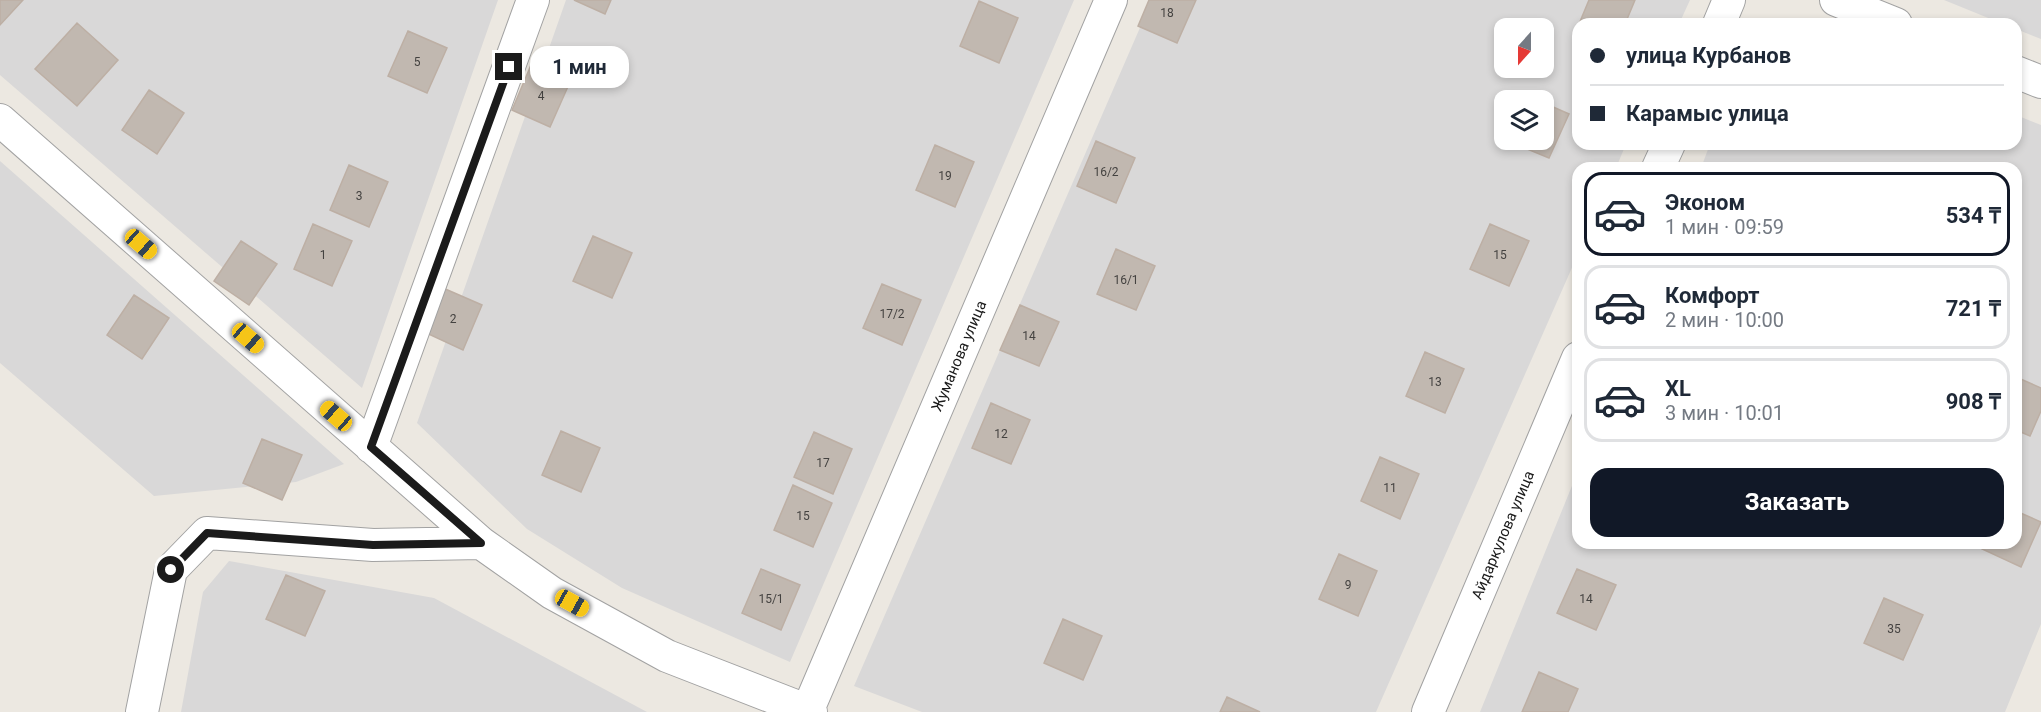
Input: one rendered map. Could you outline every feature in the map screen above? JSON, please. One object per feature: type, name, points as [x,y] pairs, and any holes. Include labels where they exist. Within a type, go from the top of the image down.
[{"type":"street","points":[[371,447],[533,0]]},
{"type":"street","name":"Жуманова улица","points":[[808,712],[1111,0]]},
{"type":"street","points":[[1722,18],[1729,0]]},
{"type":"street","points":[[1836,0],[1881,18]]},
{"type":"street","points":[[2022,74],[2041,82]]},
{"type":"street","points":[[0,120],[481,543],[552,593],[667,656],[808,712]]},
{"type":"street","name":"Айдаркулова улица","points":[[1428,712],[1572,372]]},
{"type":"street","points":[[142,712],[171,570],[207,533],[373,545],[481,543]]},
{"type":"shaded area","points":[[0,0],[498,0],[362,388],[0,75]]},
{"type":"shaded area","points":[[566,0],[1074,0],[790,662],[622,588],[527,529],[417,423]]},
{"type":"shaded area","points":[[1152,0],[1690,0],[1682,18],[1572,18],[1572,150],[1624,150],[1618,162],[1572,162],[1572,268],[1376,712],[922,712],[854,686]]},
{"type":"shaded area","points":[[1944,0],[2041,0],[2041,39],[2022,31],[2022,18],[1988,18]]},
{"type":"shaded area","points":[[2022,117],[2041,125],[2041,624],[2005,712],[1480,712],[1572,486],[1572,549],[2022,549],[2022,162],[1703,162],[1708,150],[2022,150]]},
{"type":"shaded area","points":[[0,161],[344,464],[296,482],[154,496],[0,363]]},
{"type":"shaded area","points":[[229,561],[434,598],[647,712],[181,712],[203,592]]},
{"type":"building","points":[[0,0],[23,0],[0,25]]},
{"type":"building","points":[[574,0],[611,0],[605,14]]},
{"type":"building","points":[[1149,0],[1196,0],[1177,43],[1138,26]]},
{"type":"building","points":[[1589,0],[1635,0],[1628,18],[1582,18]]},
{"type":"building","points":[[979,1],[1018,18],[999,63],[960,46]]},
{"type":"building","points":[[77,23],[118,60],[77,106],[35,69]]},
{"type":"building","points":[[408,31],[447,48],[427,93],[388,76]]},
{"type":"building","points":[[531,65],[570,82],[550,127],[512,110]]},
{"type":"building","points":[[149,90],[184,113],[157,154],[122,130]]},
{"type":"building","points":[[1554,107],[1569,114],[1554,147]]},
{"type":"building","points":[[1096,141],[1135,158],[1116,203],[1077,186]]},
{"type":"building","points":[[935,145],[974,162],[955,207],[916,190]]},
{"type":"building","points":[[1530,150],[1553,150],[1549,158]]},
{"type":"building","points":[[349,165],[388,182],[369,227],[330,210]]},
{"type":"building","points":[[313,224],[352,241],[332,286],[294,269]]},
{"type":"building","points":[[1490,224],[1529,241],[1509,286],[1470,269]]},
{"type":"building","points":[[593,236],[632,253],[612,298],[573,281]]},
{"type":"building","points":[[241,241],[277,264],[249,305],[214,281]]},
{"type":"building","points":[[1116,249],[1155,266],[1136,310],[1097,294]]},
{"type":"building","points":[[882,284],[921,300],[902,345],[863,328]]},
{"type":"building","points":[[443,288],[482,305],[463,350],[424,332]]},
{"type":"building","points":[[134,295],[169,318],[142,359],[107,335]]},
{"type":"building","points":[[1020,305],[1059,322],[1039,366],[1000,350]]},
{"type":"building","points":[[1425,352],[1464,369],[1445,413],[1406,396]]},
{"type":"building","points":[[2022,380],[2041,388],[2041,411],[2030,436],[2022,433]]},
{"type":"building","points":[[991,403],[1030,420],[1011,464],[972,448]]},
{"type":"building","points":[[561,431],[600,448],[581,492],[542,475]]},
{"type":"building","points":[[814,432],[852,449],[833,494],[794,477]]},
{"type":"building","points":[[262,439],[302,455],[282,500],[243,483]]},
{"type":"building","points":[[1380,457],[1419,474],[1400,519],[1361,501]]},
{"type":"building","points":[[793,485],[832,503],[813,547],[774,530]]},
{"type":"building","points":[[2022,514],[2041,522],[2021,567],[1982,549],[2022,549]]},
{"type":"building","points":[[1339,554],[1377,571],[1358,616],[1319,599]]},
{"type":"building","points":[[761,569],[800,585],[781,630],[742,613]]},
{"type":"building","points":[[1577,569],[1616,585],[1596,630],[1557,613]]},
{"type":"building","points":[[286,575],[325,591],[305,636],[266,619]]},
{"type":"building","points":[[1884,598],[1923,615],[1903,660],[1864,643]]},
{"type":"building","points":[[1063,619],[1102,636],[1083,680],[1044,663]]},
{"type":"building","points":[[1539,672],[1578,689],[1568,712],[1522,712]]},
{"type":"building","points":[[1227,697],[1260,712],[1220,712]]},
{"type":"route","points":[[171,570],[207,533],[373,545],[481,543],[371,447],[509,67]]}]
